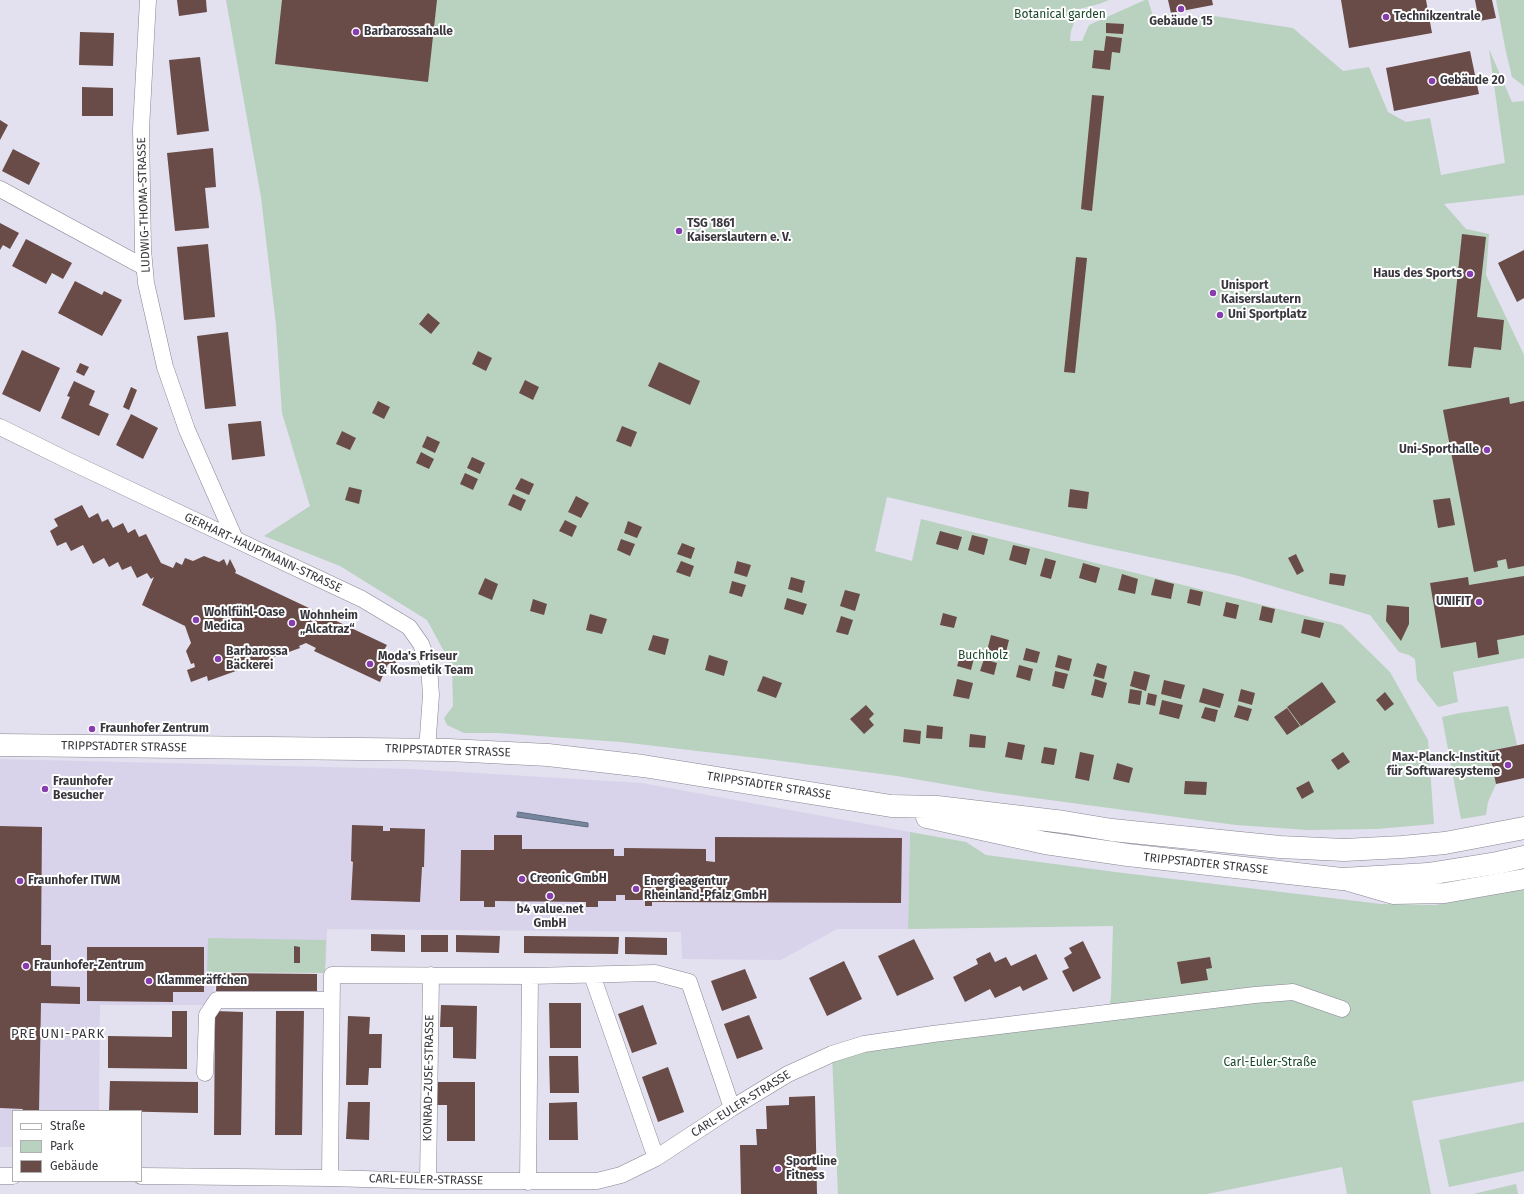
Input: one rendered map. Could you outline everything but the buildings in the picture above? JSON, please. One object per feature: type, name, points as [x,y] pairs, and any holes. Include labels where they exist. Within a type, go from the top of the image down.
[{"type":"main road","name":"TRIPPSTADTER STRASSE","points":[[0,745],[427,750],[548,755],[643,766],[891,806],[937,807],[1064,822],[1112,830],[1280,847],[1344,850],[1402,847],[1445,843],[1524,828]]},
{"type":"main road","name":"TRIPPSTADTER STRASSE","points":[[891,806],[936,820],[1045,843],[1128,855],[1342,879],[1428,874],[1498,863],[1524,857]]},
{"type":"street","name":"LUDWIG-THOMA-STRASSE","points":[[148,0],[141,130],[144,267],[146,283],[165,367],[187,430],[236,539]]},
{"type":"street","points":[[0,189],[144,267]]},
{"type":"street","name":"GERHART-HAUPTMANN-STRASSE","points":[[0,427],[69,462],[362,598],[409,627],[421,644],[429,666],[431,695],[427,750]]},
{"type":"street","points":[[1342,879],[1394,894],[1445,893],[1524,879]]},
{"type":"street","points":[[330,1178],[332,975],[530,976],[656,973],[689,982],[732,1108]]},
{"type":"street","name":"KONRAD-ZUSE-STRASSE","points":[[428,1181],[431,975]]},
{"type":"street","points":[[592,975],[656,1158]]},
{"type":"street","points":[[528,1182],[530,976]]},
{"type":"street","name":"CARL-EULER-STRASSE","points":[[142,1176],[330,1178],[428,1181],[597,1181],[621,1175],[656,1158],[732,1108],[788,1074],[832,1054],[864,1044],[933,1034],[1255,995],[1293,992],[1342,1009]]},
{"type":"street","points":[[205,1073],[207,1015],[217,1000],[332,1000]]},
{"type":"street","points":[[0,1176],[12,1176]]},
{"type":"shaded area","points":[[0,759],[410,769],[642,783],[910,832],[908,929],[837,929],[781,960],[682,959],[681,932],[327,929],[326,965],[215,964],[213,998],[205,1005],[100,1005],[99,1110],[12,1110],[12,1147],[0,1147]]},
{"type":"green space","points":[[226,0],[1109,0],[1079,9],[1071,31],[1070,41],[1082,41],[1089,25],[1148,0],[1154,19],[1214,16],[1293,28],[1343,71],[1369,67],[1388,112],[1406,122],[1430,118],[1441,175],[1505,163],[1489,49],[1512,102],[1524,101],[1524,195],[1444,204],[1466,229],[1489,234],[1486,275],[1524,355],[1524,658],[1453,672],[1458,702],[1438,707],[1417,680],[1415,659],[1409,655],[1399,652],[1370,615],[1235,575],[1093,545],[887,497],[875,551],[912,561],[921,519],[1342,625],[1390,672],[1428,740],[1434,824],[1377,829],[1308,830],[1236,825],[990,792],[897,776],[766,759],[621,742],[498,733],[464,733],[447,725],[444,718],[453,706],[452,666],[427,620],[340,566],[264,536],[310,506],[282,413],[276,325],[261,197]]},
{"type":"green space","points":[[1496,0],[1524,0],[1524,86],[1512,77]]},
{"type":"green space","points":[[1508,706],[1517,745],[1489,751],[1496,784],[1488,802],[1486,815],[1461,819],[1442,717]]},
{"type":"green space","name":"Carl-Euler-Straße","points":[[910,832],[966,842],[986,855],[1381,904],[1435,905],[1524,888],[1524,1081],[1412,1101],[1431,1194],[1347,1194],[1342,1167],[1207,1194],[838,1194],[832,1054],[1108,1012],[1111,997],[1113,926],[908,929]]},
{"type":"green space","points":[[208,938],[326,940],[325,973],[207,972]]},
{"type":"green space","points":[[1524,1122],[1524,1171],[1449,1187],[1439,1140]]},
{"type":"green space","points":[[1516,1184],[1518,1194],[1473,1194]]},
{"type":"water","points":[[518,812],[588,823],[588,827],[517,817]]},
{"type":"place","name":"Gebäude 15","points":[[1181,9]]},
{"type":"place","name":"Technikzentrale","points":[[1386,17]]},
{"type":"place","name":"Barbarossahalle","points":[[356,32]]},
{"type":"place","name":"Gebäude 20","points":[[1432,81]]},
{"type":"place","name":"TSG 1861 Kaiserslautern e. V.","points":[[679,231]]},
{"type":"place","name":"Haus des Sports","points":[[1470,274]]},
{"type":"place","name":"Unisport Kaiserslautern","points":[[1213,293]]},
{"type":"place","name":"Uni Sportplatz","points":[[1220,315]]},
{"type":"place","name":"Uni-Sporthalle","points":[[1487,450]]},
{"type":"place","name":"UNIFIT","points":[[1479,602]]},
{"type":"place","name":"Wohlfühl-Oase Medica","points":[[196,620]]},
{"type":"place","name":"Wohnheim „Alcatraz“","points":[[292,623]]},
{"type":"place","name":"Barbarossa Bäckerei","points":[[218,659]]},
{"type":"place","name":"Moda's Friseur & Kosmetik Team","points":[[370,664]]},
{"type":"place","name":"Fraunhofer Zentrum","points":[[92,729]]},
{"type":"place","name":"Max-Planck-Institut für Softwaresysteme","points":[[1508,765]]},
{"type":"place","name":"Fraunhofer Besucher","points":[[45,789]]},
{"type":"place","name":"Creonic GmbH","points":[[522,879]]},
{"type":"place","name":"Fraunhofer ITWM","points":[[20,881]]},
{"type":"place","name":"Energieagentur Rheinland-Pfalz GmbH","points":[[636,889]]},
{"type":"place","name":"b4 value.net GmbH","points":[[550,896]]},
{"type":"place","name":"Fraunhofer-Zentrum","points":[[26,966]]},
{"type":"place","name":"Klammeräffchen","points":[[149,981]]},
{"type":"place","name":"Sportline Fitness","points":[[778,1169]]},
{"type":"district","name":"PRE UNI-PARK","points":[[58,1034]]},
{"type":"park label","name":"Botanical garden","points":[[1060,15]]},
{"type":"park label","name":"Buchholz","points":[[983,656]]}]
